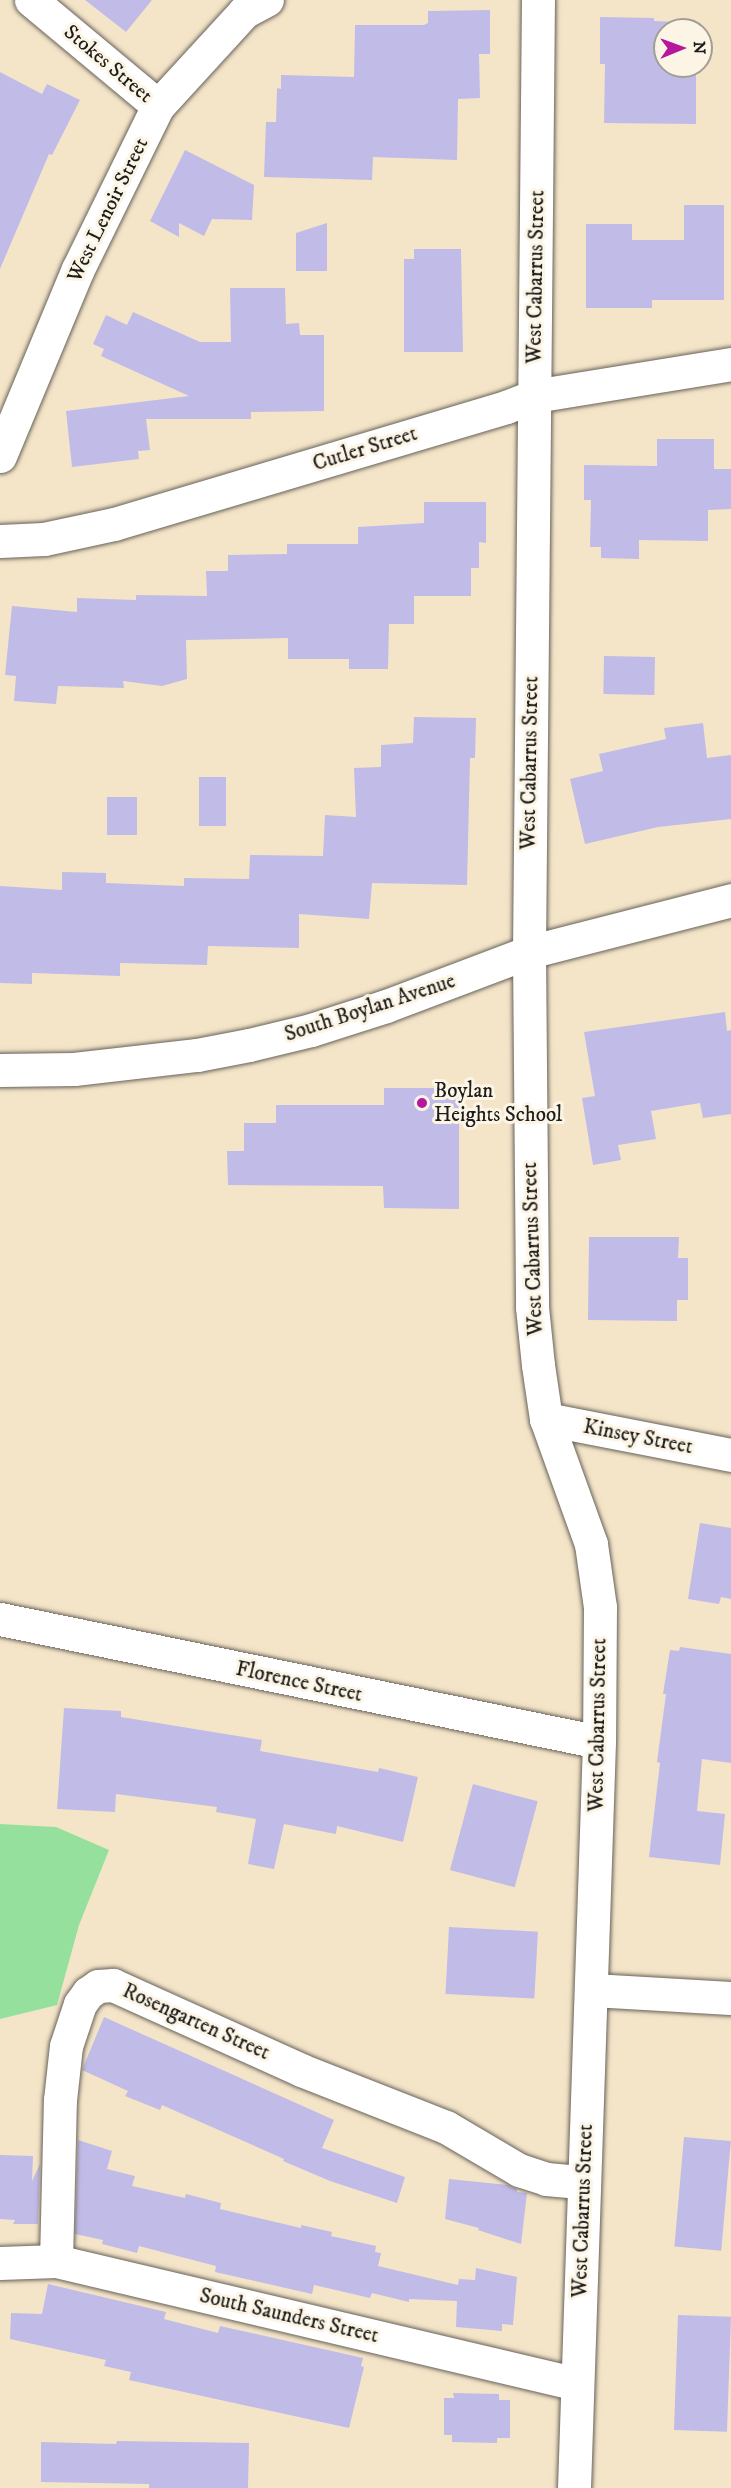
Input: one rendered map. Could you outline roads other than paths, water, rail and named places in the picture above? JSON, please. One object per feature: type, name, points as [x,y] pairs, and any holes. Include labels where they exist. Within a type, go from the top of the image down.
[{"type":"street","name":"Stokes Street","points":[[31,0],[158,106]]},
{"type":"street","name":"West Lenoir Street","points":[[0,456],[78,269],[158,106],[244,12],[267,0]]},
{"type":"street","name":"West Cabarrus Street","points":[[538,0],[529,952],[532,1307],[546,1419],[591,1544],[600,1607],[599,1742],[592,1990],[583,2182],[574,2488]]},
{"type":"street","name":"Cutler Street","points":[[0,541],[44,539],[114,524],[506,407],[534,396],[731,364]]},
{"type":"street","name":"South Boylan Avenue","points":[[0,1070],[74,1069],[197,1055],[249,1046],[311,1030],[386,1006],[529,952],[731,900]]},
{"type":"street","name":"Kinsey Street","points":[[546,1419],[731,1455]]},
{"type":"street","name":"Florence Street","points":[[0,1619],[599,1742]]},
{"type":"street","name":"Rosengarten Street","points":[[56,2261],[60,2100],[66,2046],[80,2004],[88,1993],[98,1986],[113,1985],[301,2070],[446,2127],[519,2170],[546,2178],[583,2182]]},
{"type":"street","points":[[592,1990],[731,1998]]},
{"type":"street","name":"South Saunders Street","points":[[0,2263],[56,2261],[577,2384]]},
{"type":"place","name":"Boylan Heights School","points":[[422,1103]]}]
